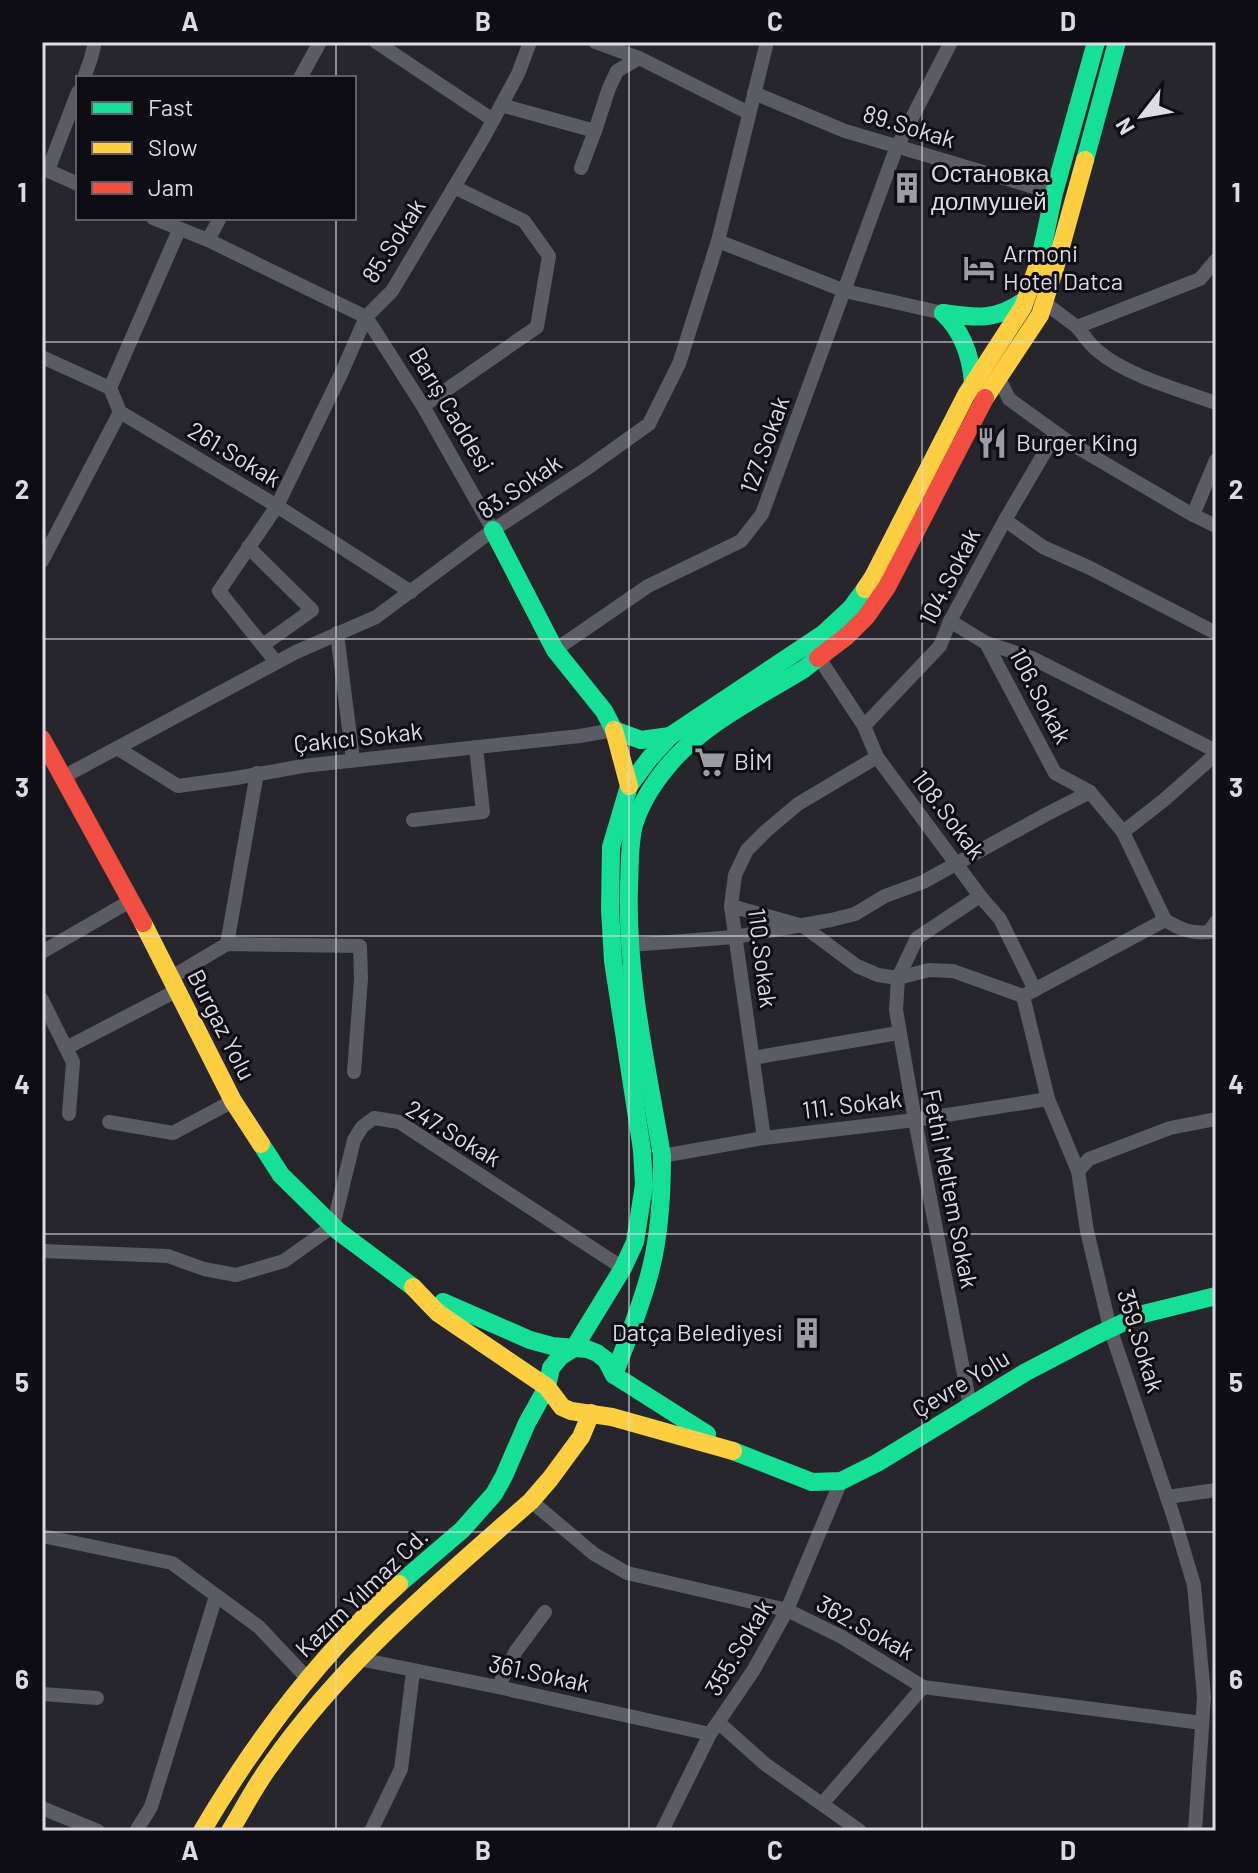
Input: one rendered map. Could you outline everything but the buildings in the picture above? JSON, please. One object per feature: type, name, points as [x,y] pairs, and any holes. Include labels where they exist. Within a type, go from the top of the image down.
[{"type":"main road","points":[[591,1413],[611,1388],[651,1268],[662,1178],[662,1156],[632,977],[628,922],[634,825],[649,792],[667,767],[707,729],[819,658],[847,636],[878,601],[981,405],[1040,315],[1036,300],[1040,258],[1054,193],[1096,42]]},
{"type":"main road","points":[[547,1387],[551,1368],[557,1359],[574,1348],[623,1268],[635,1242],[644,1185],[642,1150],[613,961],[610,909],[611,847],[629,786],[670,736],[823,634],[851,608],[873,577],[973,383],[1023,307],[1036,300],[1117,42]]},
{"type":"main road","points":[[943,313],[994,317],[1036,300]]},
{"type":"main road","points":[[943,313],[950,318],[961,338],[972,364],[973,383]]},
{"type":"main road","name":"Barış Caddesi","points":[[493,530],[555,650],[604,711],[614,730],[629,786]]},
{"type":"main road","points":[[614,730],[630,738],[648,741],[670,736]]},
{"type":"main road","name":"Burgaz Yolu","points":[[42,739],[132,900],[233,1101],[281,1175],[333,1226],[413,1287]]},
{"type":"main road","points":[[413,1287],[530,1340],[597,1353],[606,1360],[611,1388]]},
{"type":"main road","points":[[413,1287],[438,1313],[547,1387],[562,1407],[648,1426],[733,1451],[812,1482],[841,1481]]},
{"type":"main road","name":"Çevre Yolu","points":[[841,1481],[877,1463],[1026,1372],[1110,1328],[1139,1315],[1216,1296]]},
{"type":"main road","name":"Kazım Yılmaz Cd.","points":[[202,1831],[258,1742],[308,1679],[382,1600],[486,1505],[502,1483],[525,1428],[547,1387]]},
{"type":"main road","points":[[611,1388],[634,1389],[733,1451]]},
{"type":"main road","name":"Kazım Yılmaz Cd.","points":[[230,1831],[277,1755],[329,1692],[398,1619],[531,1501],[581,1437],[591,1413]]},
{"type":"street","points":[[85,76],[95,42]]},
{"type":"street","points":[[301,76],[320,42]]},
{"type":"street","points":[[376,42],[493,120]]},
{"type":"street","name":"85.Sokak","points":[[263,645],[219,591],[277,506],[366,317],[392,291],[493,120],[518,74],[530,42]]},
{"type":"street","points":[[595,42],[639,58],[749,113]]},
{"type":"street","name":"83.Sokak","points":[[63,777],[276,662],[376,617],[493,530],[649,424],[679,364],[718,241],[767,42]]},
{"type":"street","name":"127.Sokak","points":[[555,650],[648,586],[741,541],[762,514],[897,146],[951,42]]},
{"type":"street","points":[[581,168],[617,71],[639,58]]},
{"type":"street","name":"89.Sokak","points":[[754,93],[845,131],[1054,193]]},
{"type":"street","points":[[76,97],[45,169],[76,183]]},
{"type":"street","points":[[501,105],[595,131]]},
{"type":"street","points":[[423,406],[537,327],[549,256],[524,221],[454,187]]},
{"type":"street","points":[[157,220],[208,240],[366,317]]},
{"type":"street","points":[[208,240],[219,220]]},
{"type":"street","points":[[110,388],[179,230]]},
{"type":"street","points":[[718,241],[845,291],[943,313]]},
{"type":"street","points":[[1077,327],[1200,279],[1216,260]]},
{"type":"street","points":[[1036,300],[1077,327],[1099,352],[1121,366],[1216,403]]},
{"type":"street","name":"Barış Caddesi","points":[[366,317],[423,406],[493,530]]},
{"type":"street","points":[[42,357],[110,388],[120,412],[42,561]]},
{"type":"street","points":[[999,378],[1009,399],[1070,443],[1216,526]]},
{"type":"street","name":"261.Sokak","points":[[120,412],[277,506],[411,592]]},
{"type":"street","name":"104.Sokak","points":[[864,726],[940,646],[950,621],[1005,520],[1056,433]]},
{"type":"street","points":[[1193,515],[1216,460]]},
{"type":"street","points":[[1005,520],[1043,547],[1216,633]]},
{"type":"street","points":[[248,547],[312,610],[263,645],[276,662]]},
{"type":"street","points":[[950,621],[986,643],[1032,658],[1216,753],[1123,832]]},
{"type":"street","points":[[337,633],[353,760]]},
{"type":"street","name":"106.Sokak","points":[[986,643],[1055,773],[1090,792],[1123,832],[1165,920]]},
{"type":"street","name":"108.Sokak","points":[[819,658],[864,726],[877,757],[980,896],[917,938],[898,978]]},
{"type":"street","name":"Çakıcı Sokak","points":[[117,748],[178,786],[303,766],[614,730]]},
{"type":"street","points":[[413,820],[483,812],[476,747]]},
{"type":"street","name":"110.Sokak","points":[[764,1138],[731,906],[735,875],[747,850],[798,804],[877,757]]},
{"type":"street","points":[[227,944],[257,773]]},
{"type":"street","points":[[630,945],[735,937],[855,914],[885,896],[923,882],[1090,792]]},
{"type":"street","name":"359.Sokak","points":[[980,896],[1000,919],[1029,993],[1048,1099],[1078,1171],[1087,1231],[1110,1328],[1194,1585],[1204,1697],[1195,1831]]},
{"type":"street","points":[[42,952],[132,900]]},
{"type":"street","points":[[731,906],[803,926],[857,966],[878,975],[898,978],[929,970],[953,971],[1029,993],[1165,920],[1181,930],[1196,933],[1209,932],[1216,922]]},
{"type":"street","points":[[66,1048],[173,984],[227,944],[360,946],[361,979],[354,1072]]},
{"type":"street","name":"Fethi Meltem Sokak","points":[[898,978],[898,1033],[970,1406]]},
{"type":"street","points":[[42,1000],[73,1062],[69,1114]]},
{"type":"street","points":[[753,1058],[898,1033]]},
{"type":"street","name":"111. Sokak","points":[[662,1156],[764,1138],[915,1120],[1048,1099]]},
{"type":"street","points":[[109,1122],[173,1133],[233,1101]]},
{"type":"street","name":"247.Sokak","points":[[333,1226],[354,1140],[362,1127],[374,1118],[399,1122],[623,1268]]},
{"type":"street","points":[[1078,1171],[1089,1159],[1170,1128],[1216,1119]]},
{"type":"street","points":[[42,1251],[168,1256],[204,1269],[236,1275],[284,1261],[333,1226]]},
{"type":"street","name":"355.Sokak","points":[[662,1831],[715,1728],[753,1671],[787,1610],[841,1481]]},
{"type":"street","points":[[1167,1497],[1216,1490]]},
{"type":"street","name":"362.Sokak","points":[[531,1501],[594,1554],[627,1573],[787,1610],[842,1637],[923,1687],[1202,1723]]},
{"type":"street","points":[[42,1536],[172,1563],[259,1627],[308,1679]]},
{"type":"street","points":[[136,1831],[151,1807],[216,1596]]},
{"type":"street","points":[[498,1687],[516,1651],[545,1612]]},
{"type":"street","name":"361.Sokak","points":[[359,1659],[413,1672],[715,1728],[860,1831]]},
{"type":"street","points":[[371,1831],[401,1769],[413,1672]]},
{"type":"street","points":[[822,1804],[923,1687]]},
{"type":"street","points":[[42,1694],[97,1698]]},
{"type":"street","points":[[42,1808],[98,1831]]},
{"type":"traffic: fast","points":[[1040,259],[1054,193],[1096,42]]},
{"type":"traffic: fast","points":[[1085,160],[1117,42]]},
{"type":"traffic: fast","points":[[943,313],[995,315],[1025,300]]},
{"type":"traffic: fast","points":[[943,313],[965,345],[973,383]]},
{"type":"traffic: fast","points":[[493,530],[555,650],[604,711],[614,730]]},
{"type":"traffic: fast","points":[[574,1348],[623,1268],[635,1242],[644,1185],[642,1150],[613,961],[610,909],[611,847],[629,786],[670,736],[823,634],[851,608],[865,589]]},
{"type":"traffic: fast","points":[[614,1375],[651,1268],[662,1184],[662,1156],[631,954],[629,886],[634,825],[652,788],[681,752],[713,725],[818,658]]},
{"type":"traffic: fast","points":[[614,730],[641,740],[670,736]]},
{"type":"traffic: fast","points":[[261,1144],[281,1175],[338,1231],[413,1287]]},
{"type":"traffic: fast","points":[[733,1451],[812,1482],[841,1481],[877,1463],[1026,1372],[1093,1337],[1139,1315],[1216,1296]]},
{"type":"traffic: fast","points":[[443,1302],[530,1340],[597,1353],[606,1360],[614,1375],[707,1434]]},
{"type":"traffic: fast","points":[[399,1584],[462,1530],[494,1494],[547,1387],[551,1368],[574,1348]]},
{"type":"traffic: slow","points":[[985,398],[1040,315],[1085,160]]},
{"type":"traffic: slow","points":[[865,589],[966,395],[1023,307],[1040,259]]},
{"type":"traffic: slow","points":[[614,730],[629,786]]},
{"type":"traffic: slow","points":[[143,923],[233,1101],[261,1144]]},
{"type":"traffic: slow","points":[[413,1287],[438,1313],[547,1387],[562,1407],[612,1417],[733,1451]]},
{"type":"traffic: slow","points":[[230,1831],[266,1771],[329,1691],[394,1624],[531,1501],[581,1437],[591,1413]]},
{"type":"traffic: slow","points":[[202,1831],[244,1764],[291,1700],[343,1639],[399,1584]]},
{"type":"traffic: jam","points":[[818,658],[866,617],[887,587],[985,398]]},
{"type":"traffic: jam","points":[[42,739],[143,923]]},
{"type":"place","name":"Остановка долмушей","points":[[907,188]]},
{"type":"place","name":"Armoni Hotel Datca","points":[[979,268]]},
{"type":"place","name":"Burger King","points":[[992,443]]},
{"type":"place","name":"BİM","points":[[710,762]]},
{"type":"place","name":"Datça Belediyesi","points":[[807,1333]]}]
